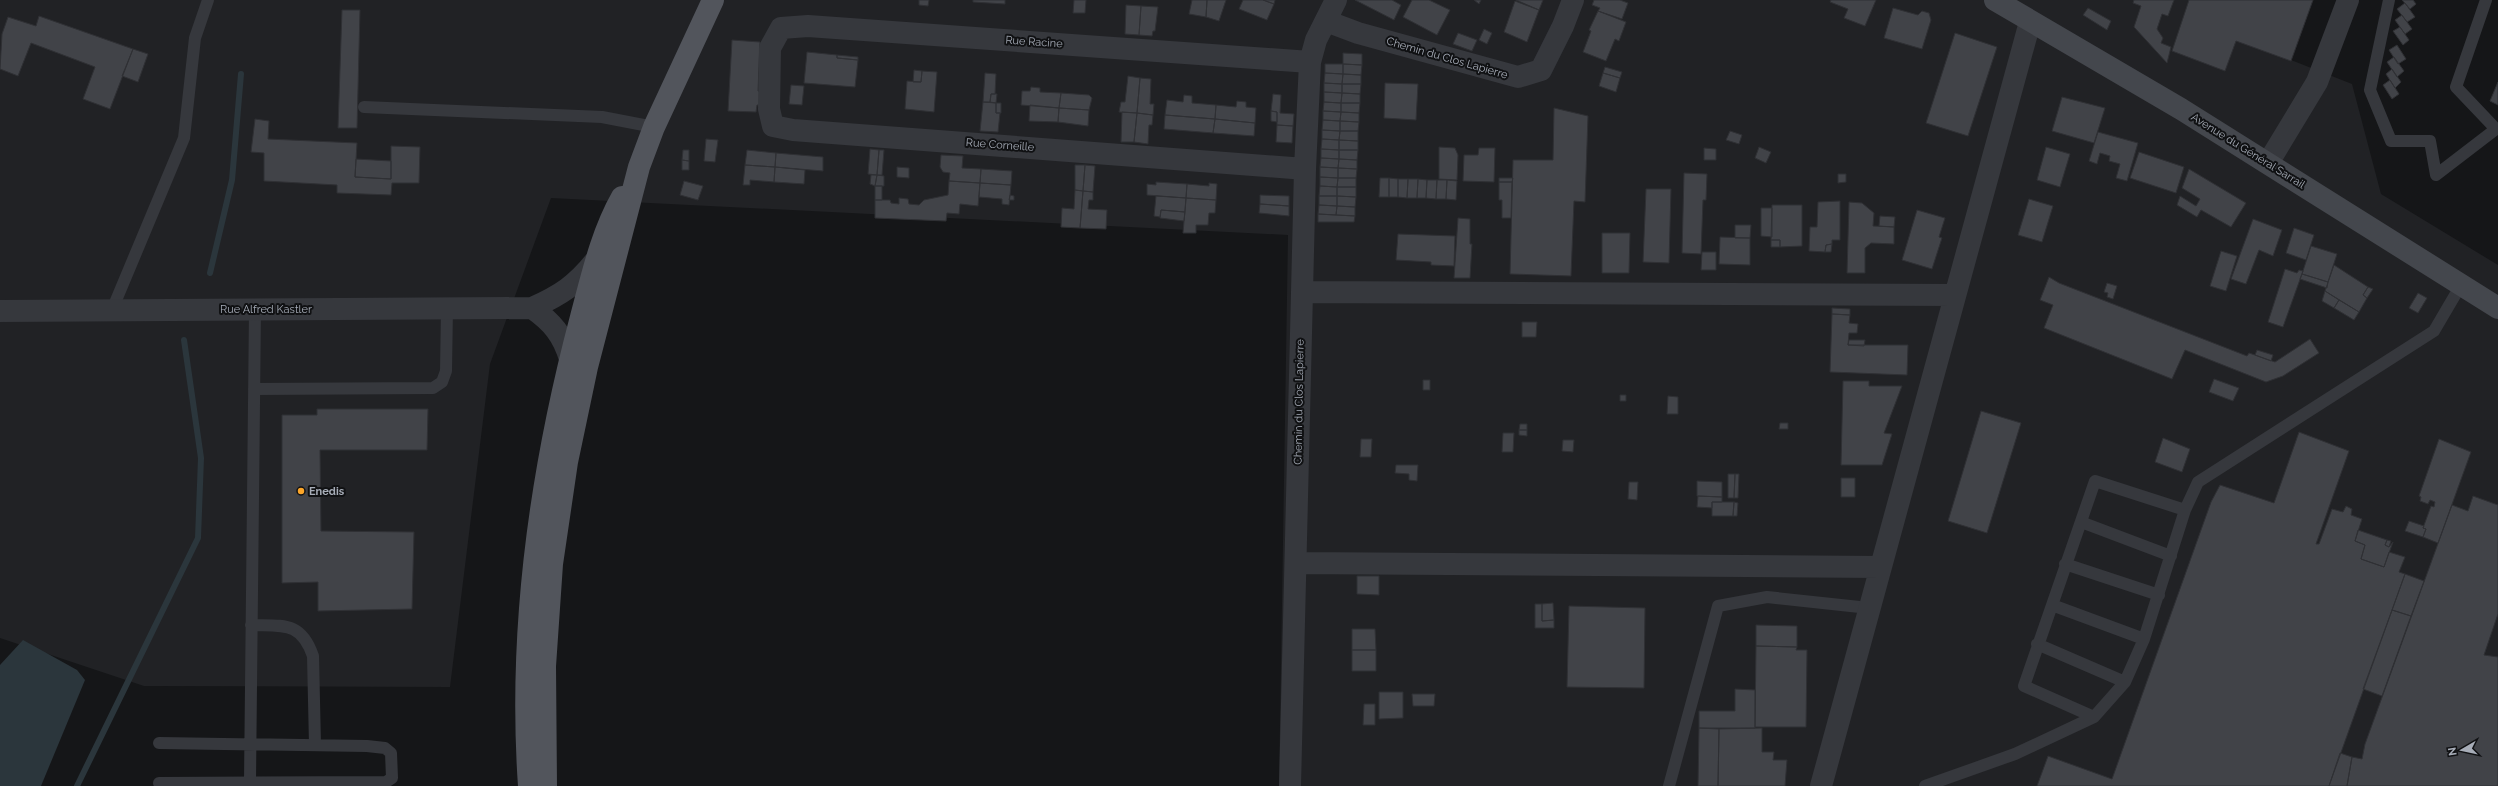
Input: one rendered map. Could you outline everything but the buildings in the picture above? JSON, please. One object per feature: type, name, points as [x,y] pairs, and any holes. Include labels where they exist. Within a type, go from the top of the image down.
[{"type":"main road","points":[[546,786],[545,666],[552,564],[567,462],[587,367],[639,167],[654,127],[713,0]]},
{"type":"main road","name":"Avenue du Général Sarrail","points":[[2005,3],[2030,22],[2181,109],[2498,308]]},
{"type":"main road","points":[[529,786],[528,664],[535,561],[550,460],[570,359],[596,260],[613,212],[639,167]]},
{"type":"street","name":"Chemin du Clos Lapierre","points":[[1290,786],[1305,169],[1310,62],[1316,40],[1336,0]]},
{"type":"street","name":"Chemin du Clos Lapierre","points":[[1326,21],[1358,33],[1518,77],[1540,70],[1563,26],[1573,0]]},
{"type":"street","points":[[2268,163],[2317,82],[2348,0]]},
{"type":"street","points":[[1821,786],[2030,22]]},
{"type":"street","name":"Rue Racine","points":[[770,48],[781,28],[808,26],[1310,62]]},
{"type":"street","name":"Rue Corneille","points":[[770,48],[769,109],[772,126],[793,130],[1305,169]]},
{"type":"street","name":"Rue Alfred Kastler","points":[[0,311],[532,308],[559,296],[579,280],[596,260]]},
{"type":"street","points":[[1302,292],[1955,295]]},
{"type":"street","points":[[532,308],[548,319],[559,331],[570,359]]},
{"type":"street","points":[[1296,563],[1881,567]]},
{"type":"lane","points":[[112,310],[184,138],[195,38],[208,0]]},
{"type":"lane","points":[[2389,0],[2370,90],[2391,141],[2430,141],[2436,175],[2497,130],[2456,87],[2486,0]]},
{"type":"lane","points":[[364,107],[602,117],[654,127]]},
{"type":"lane","points":[[1925,786],[2015,754],[2094,717],[2125,682],[2144,639],[2185,510],[2198,482],[2434,331],[2461,285]]},
{"type":"lane","points":[[254,389],[433,388],[442,382],[446,371],[447,308]]},
{"type":"lane","points":[[250,781],[255,309]]},
{"type":"lane","points":[[2094,717],[2024,686],[2037,644],[2095,482],[2185,510]]},
{"type":"lane","points":[[2081,522],[2171,556]]},
{"type":"lane","points":[[2065,564],[2159,595]]},
{"type":"lane","points":[[1669,786],[1718,606],[1766,597],[1869,608]]},
{"type":"lane","points":[[2052,605],[2144,639]]},
{"type":"lane","points":[[251,625],[287,626],[299,631],[308,642],[312,656],[315,745]]},
{"type":"lane","points":[[2037,644],[2125,682]]},
{"type":"lane","points":[[159,743],[315,745],[385,748],[392,753],[392,778],[386,782],[250,781],[159,783]]},
{"type":"shaded area","points":[[0,0],[2313,0],[2291,60],[2352,84],[2381,194],[2498,265],[2498,786],[1279,786],[1288,235],[551,198],[490,364],[450,687],[144,686],[0,638]]},
{"type":"shaded area","points":[[23,640],[77,670],[85,680],[41,786],[0,786],[0,665]]},
{"type":"waterway","points":[[210,273],[232,180],[241,74]]},
{"type":"waterway","points":[[77,786],[198,538],[201,458],[184,340]]},
{"type":"place","name":"Enedis","points":[[301,491]]}]
